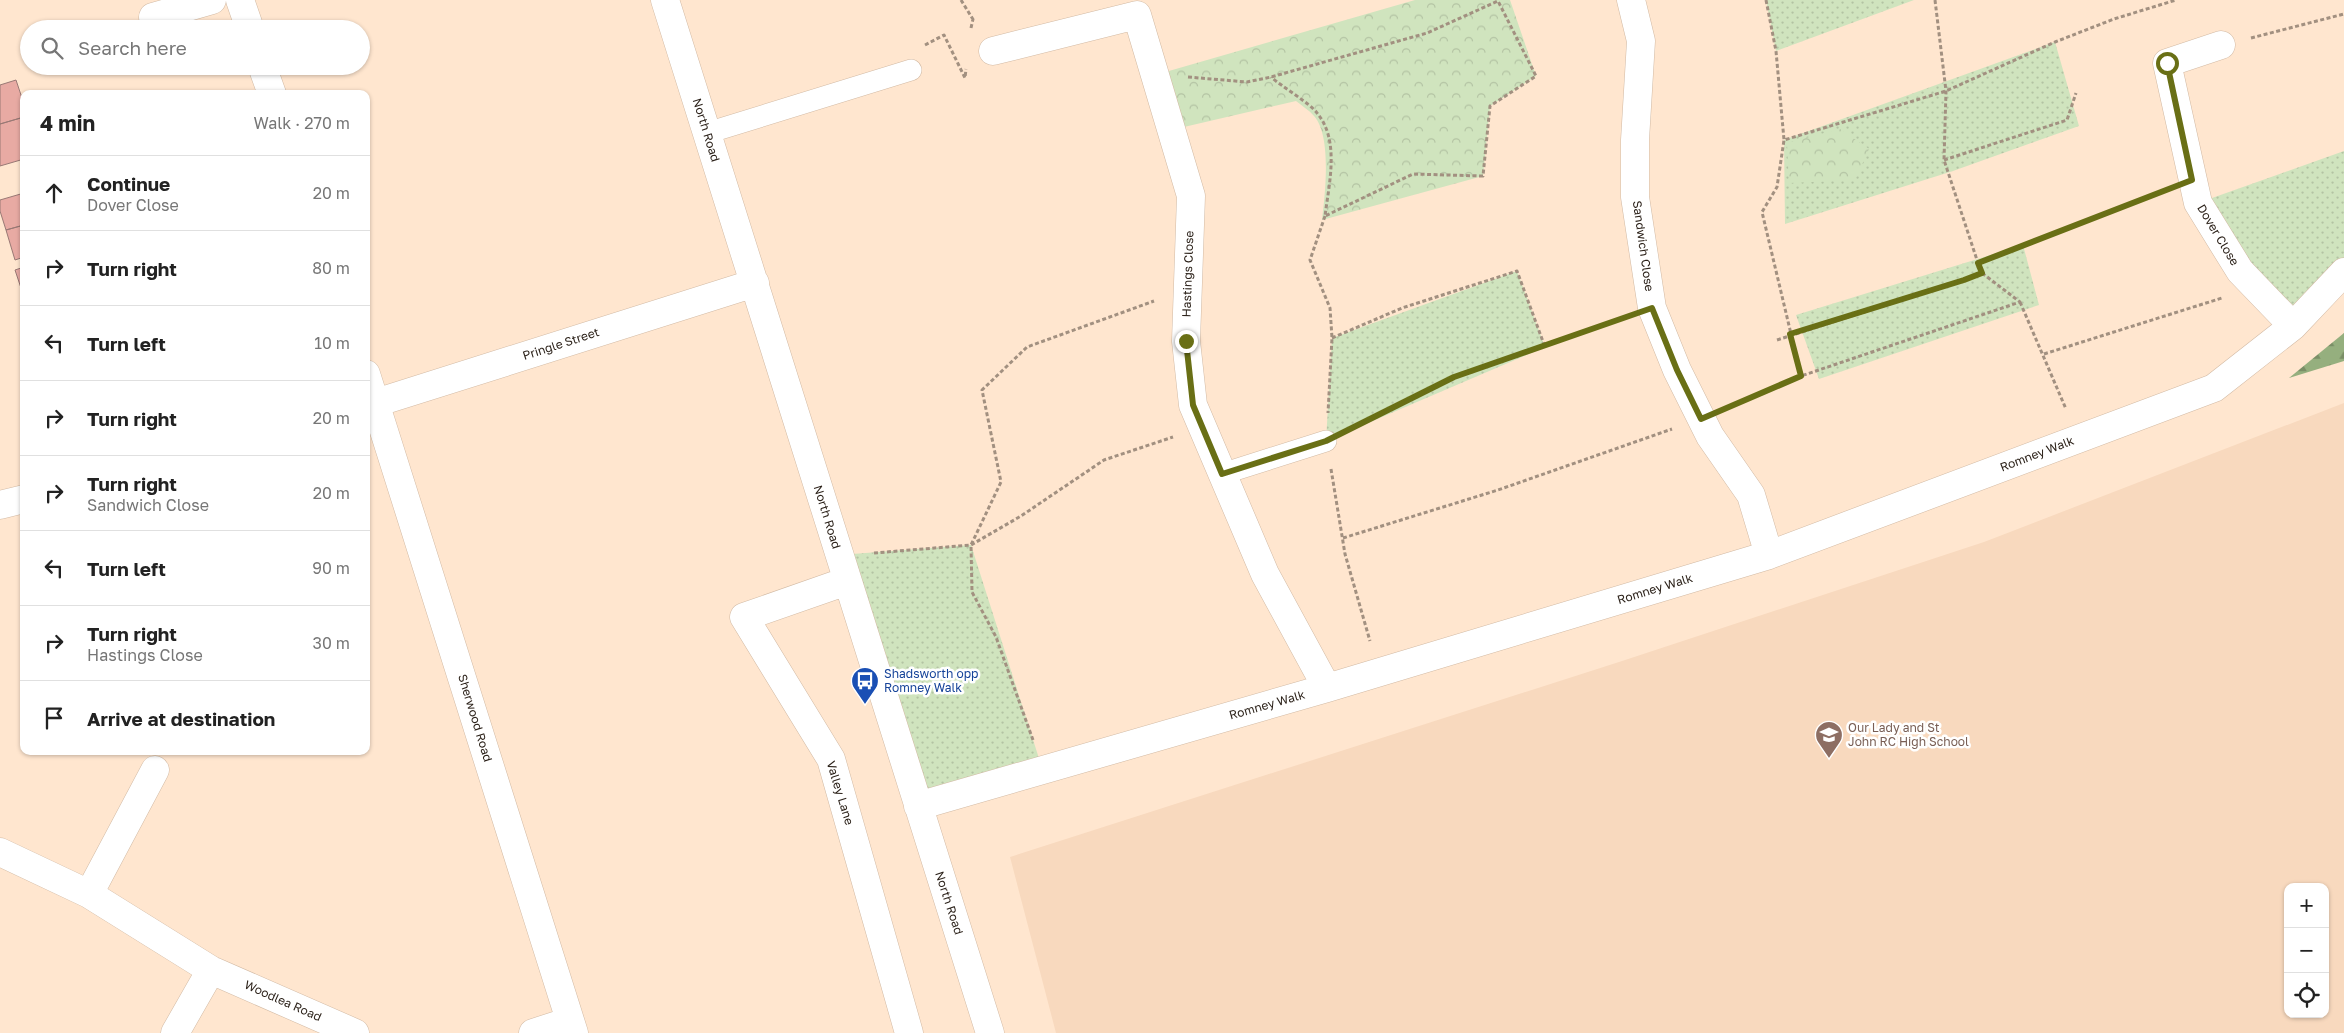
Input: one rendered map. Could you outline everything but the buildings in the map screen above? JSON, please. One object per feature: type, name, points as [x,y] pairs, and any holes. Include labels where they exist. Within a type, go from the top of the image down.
[{"type":"street","points":[[152,17],[212,0]]},
{"type":"street","points":[[240,0],[247,20]]},
{"type":"street","name":"North Road","points":[[665,0],[990,1033]]},
{"type":"street","name":"Sandwich Close","points":[[1631,0],[1641,41],[1635,140],[1635,197],[1652,308],[1701,419],[1710,436],[1751,496],[1769,555]]},
{"type":"street","name":"Hastings Close","points":[[992,51],[1137,15],[1192,196],[1186,341],[1193,405],[1265,574],[1327,688]]},
{"type":"street","name":"Dover Close","points":[[2221,46],[2167,63],[2192,180],[2198,203],[2240,271],[2293,326]]},
{"type":"street","points":[[265,75],[271,90]]},
{"type":"street","name":"Romney Walk","points":[[918,806],[1378,673],[1769,555],[2214,388],[2293,326],[2344,272]]},
{"type":"street","name":"Pringle Street","points":[[371,404],[755,283]]},
{"type":"street","name":"Sherwood Road","points":[[371,404],[572,1027]]},
{"type":"street","name":"Valley Lane","points":[[847,582],[744,617],[830,759],[909,1033]]},
{"type":"street","points":[[89,894],[155,770]]},
{"type":"street","name":"Woodlea Road","points":[[0,852],[89,894],[210,970],[355,1033]]},
{"type":"street","points":[[175,1033],[210,970]]},
{"type":"street","points":[[533,1033],[572,1027]]},
{"type":"lane","points":[[707,133],[911,70]]},
{"type":"lane","points":[[1222,474],[1326,441]]},
{"type":"path","points":[[1766,0],[1776,51],[1784,140],[1777,187],[1762,212],[1801,376]]},
{"type":"path","points":[[1935,0],[1946,90],[1944,160],[1982,273],[2020,302],[2044,354],[2078,439]]},
{"type":"path","points":[[1784,140],[1946,90],[2055,42],[2114,19],[2176,0]]},
{"type":"path","points":[[1155,75],[1247,82],[1270,78],[1427,33],[1498,1],[1536,76],[1490,106],[1483,176],[1413,174],[1325,216]]},
{"type":"path","points":[[2221,46],[2344,14]]},
{"type":"path","points":[[971,29],[972,19]]},
{"type":"path","points":[[911,70],[919,48],[944,35],[965,78],[966,68]]},
{"type":"path","points":[[1270,78],[1317,112],[1330,138],[1330,177],[1325,216],[1310,260],[1330,308],[1332,338],[1326,441],[1345,554],[1378,673]]},
{"type":"path","points":[[1944,160],[2067,120],[2076,93]]},
{"type":"path","points":[[1978,263],[2192,180]]},
{"type":"path","points":[[1332,338],[1402,308],[1517,271],[1545,347]]},
{"type":"path","points":[[1777,340],[1790,334],[1982,273]]},
{"type":"path","points":[[2044,354],[2255,287]]},
{"type":"path","points":[[1043,771],[1013,680],[996,637],[972,592],[972,545],[1001,482],[982,390],[1027,347],[1188,289]]},
{"type":"path","points":[[1343,538],[1498,490],[1701,419],[1801,376],[2020,302]]},
{"type":"path","points":[[1326,441],[1454,377],[1545,347],[1652,308]]},
{"type":"path","points":[[839,555],[972,545],[1021,516],[1104,460],[1182,434]]},
{"type":"shaded area","name":"Our Lady and St John RC High School","points":[[2344,403],[2344,1033],[1056,1033],[1010,857],[1619,662],[1984,542]]},
{"type":"green space","points":[[1415,0],[1510,0],[1536,76],[1490,106],[1483,176],[1322,220],[1326,166],[1323,137],[1320,125],[1314,116],[1296,101],[1171,130],[1155,75]]},
{"type":"green space","points":[[1766,0],[1914,0],[1776,51]]},
{"type":"green space","points":[[2055,42],[2079,126],[1953,171],[1785,224],[1784,140]]},
{"type":"green space","points":[[1840,129],[1869,149],[1855,180],[1789,183],[1787,143]]},
{"type":"green space","points":[[2344,151],[2344,272],[2293,326],[2198,203]]},
{"type":"green space","points":[[2023,245],[2039,305],[1819,379],[1796,315]]},
{"type":"green space","points":[[1517,271],[1545,347],[1326,441],[1332,338]]},
{"type":"green space","points":[[2344,333],[2344,361],[2289,378]]},
{"type":"green space","points":[[971,545],[1043,771],[918,806],[839,555]]},
{"type":"place","name":"Shadsworth opp Romney Walk","points":[[865,705]]},
{"type":"place","name":"Our Lady and St John RC High School","points":[[1829,759]]},
{"type":"route","points":[[1186,341],[1193,405],[1222,474],[1326,441],[1454,377],[1545,347],[1652,308],[1677,370],[1701,419],[1801,376],[1790,334],[1964,280],[1982,273],[1978,263],[2192,180],[2167,63]]}]
